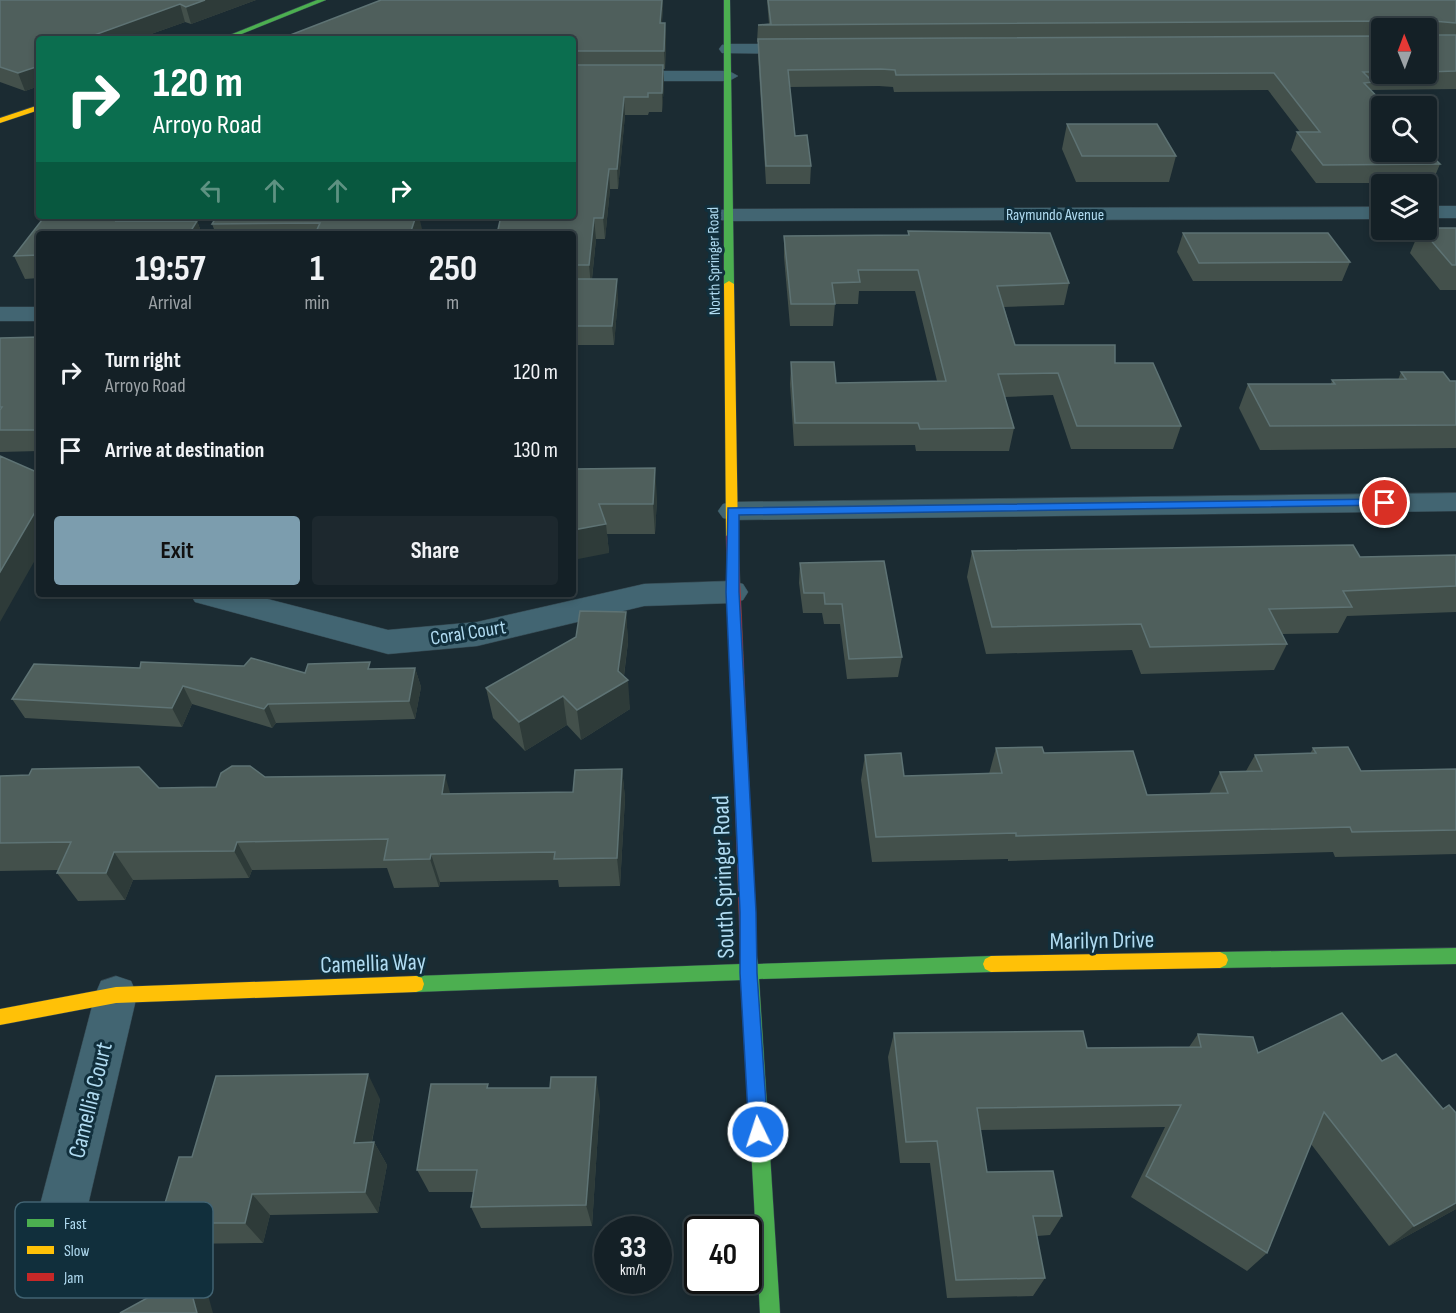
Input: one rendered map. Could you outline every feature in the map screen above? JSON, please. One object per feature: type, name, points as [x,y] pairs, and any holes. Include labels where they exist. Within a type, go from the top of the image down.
[{"type":"street","points":[[231,36],[323,0]]},
{"type":"street","name":"North Springer Road","points":[[727,6],[733,511]]},
{"type":"street","points":[[728,49],[826,48]]},
{"type":"street","points":[[576,76],[729,76]]},
{"type":"street","points":[[0,121],[36,108]]},
{"type":"street","points":[[1437,212],[1456,212]]},
{"type":"street","name":"Raymundo Avenue","points":[[729,214],[1371,213]]},
{"type":"street","points":[[0,314],[36,314]]},
{"type":"street","points":[[733,511],[1456,502]]},
{"type":"street","name":"South Springer Road","points":[[733,511],[732,592],[748,912],[748,973],[770,1313]]},
{"type":"street","name":"Coral Court","points":[[217,597],[387,642],[477,634],[644,595],[732,592]]},
{"type":"street","name":"Marilyn Drive","points":[[748,973],[849,967],[1456,956]]},
{"type":"street","name":"Camellia Way","points":[[0,1017],[116,995],[748,973]]},
{"type":"street","name":"Camellia Court","points":[[65,1202],[116,995]]},
{"type":"building","points":[[0,0],[205,0],[186,7],[180,4],[92,36],[36,36],[36,67],[18,73],[0,67]]},
{"type":"building","points":[[381,0],[662,0],[660,23],[665,23],[664,51],[576,51],[576,36],[288,36]]},
{"type":"building","points":[[768,0],[1456,0],[1456,23],[1437,21],[1437,18],[1371,18],[1371,21],[758,25],[771,24]]},
{"type":"building","points":[[1437,35],[1456,35],[1456,71],[1437,72]]},
{"type":"building","points":[[1371,36],[1371,72],[1363,72],[1371,80],[1371,82],[1364,83],[1376,96],[1371,96],[1371,162],[1437,161],[1440,164],[1323,165],[1297,132],[1320,132],[1274,73],[896,75],[895,70],[881,69],[788,70],[795,136],[807,135],[811,166],[766,166],[758,39]]},
{"type":"building","points":[[576,65],[663,65],[662,93],[648,93],[648,97],[624,97],[617,169],[609,169],[603,218],[594,218],[589,265],[576,265],[576,231],[498,231],[500,219],[576,219]]},
{"type":"building","points":[[1067,124],[1157,124],[1176,156],[1082,156]]},
{"type":"building","points":[[43,219],[197,221],[191,231],[36,231],[36,255],[14,256]]},
{"type":"building","points":[[215,219],[415,219],[411,231],[316,231],[320,223],[212,224]]},
{"type":"building","points":[[1437,228],[1456,228],[1456,265],[1452,265],[1431,240],[1437,240]]},
{"type":"building","points":[[908,231],[1050,233],[1069,283],[997,286],[1015,345],[1115,345],[1115,363],[1153,363],[1181,426],[1077,426],[1058,373],[998,374],[1014,428],[920,429],[918,423],[795,423],[791,362],[834,362],[836,383],[946,381],[918,270],[858,270],[860,282],[832,283],[835,304],[791,304],[784,236],[909,235]]},
{"type":"building","points":[[1183,233],[1328,233],[1350,262],[1199,263]]},
{"type":"building","points":[[576,279],[617,279],[612,326],[576,326]]},
{"type":"building","points":[[36,337],[36,430],[0,430],[2,407],[0,407],[0,338]]},
{"type":"building","points":[[1401,372],[1443,372],[1450,381],[1456,381],[1456,425],[1270,426],[1248,384],[1335,384],[1332,380],[1406,379]]},
{"type":"building","points":[[0,456],[36,472],[36,510],[0,572]]},
{"type":"building","points":[[655,468],[653,504],[599,504],[606,524],[576,529],[576,469]]},
{"type":"building","points":[[1353,545],[1360,557],[1456,555],[1456,586],[1343,591],[1352,607],[1269,609],[1287,644],[1150,647],[1141,624],[992,627],[972,551]]},
{"type":"building","points":[[884,561],[902,657],[849,659],[842,604],[825,604],[824,593],[804,593],[800,563]]},
{"type":"building","points":[[580,611],[626,612],[618,671],[628,680],[577,710],[563,696],[519,722],[486,688],[576,637]]},
{"type":"building","points":[[251,658],[305,673],[308,664],[370,662],[368,669],[415,668],[409,701],[268,704],[264,709],[183,686],[172,708],[12,699],[34,664],[140,668],[141,662],[244,666]]},
{"type":"building","points":[[1042,747],[1044,753],[1133,751],[1147,795],[1228,793],[1220,772],[1262,771],[1255,755],[1316,753],[1313,748],[1348,747],[1361,771],[1456,769],[1456,830],[1352,832],[1350,827],[1016,836],[1016,833],[876,837],[865,755],[901,753],[904,776],[1002,773],[996,748]]},
{"type":"building","points":[[232,766],[250,766],[265,777],[445,775],[442,794],[573,792],[575,770],[622,769],[617,858],[554,859],[555,852],[431,854],[430,859],[384,860],[388,839],[237,842],[234,851],[114,852],[106,873],[57,873],[71,842],[0,843],[0,776],[29,775],[32,769],[139,767],[159,788],[216,787],[221,773]]},
{"type":"building","points":[[1342,1013],[1382,1061],[1396,1054],[1443,1109],[1449,1105],[1456,1113],[1456,1203],[1414,1226],[1324,1112],[1267,1253],[1146,1176],[1181,1105],[977,1108],[987,1172],[1053,1171],[1062,1216],[1033,1216],[1045,1278],[956,1280],[937,1141],[906,1142],[894,1033],[1083,1031],[1087,1048],[1201,1047],[1198,1034],[1253,1037],[1258,1053]]},
{"type":"building","points":[[368,1074],[354,1143],[374,1142],[365,1192],[252,1194],[245,1223],[213,1223],[213,1202],[165,1202],[179,1157],[192,1157],[216,1076]]},
{"type":"building","points":[[551,1077],[596,1077],[586,1205],[471,1207],[477,1170],[417,1170],[431,1084],[488,1084],[487,1088],[550,1088]]},
{"type":"building","points":[[147,1298],[193,1298],[197,1313],[120,1313]]},
{"type":"traffic: fast","points":[[231,36],[323,0]]},
{"type":"traffic: fast","points":[[727,0],[729,284]]},
{"type":"traffic: fast","points":[[748,945],[770,1313]]},
{"type":"traffic: fast","points":[[1220,960],[1456,956]]},
{"type":"traffic: fast","points":[[416,984],[991,964]]},
{"type":"traffic: slow","points":[[0,121],[36,108]]},
{"type":"traffic: slow","points":[[729,284],[732,536]]},
{"type":"traffic: slow","points":[[991,964],[1220,960]]},
{"type":"traffic: slow","points":[[0,1017],[116,995],[416,984]]},
{"type":"traffic: jam","points":[[732,536],[748,945]]},
{"type":"route","points":[[758,1132],[748,973],[748,912],[732,592],[733,511],[1385,503]]}]
